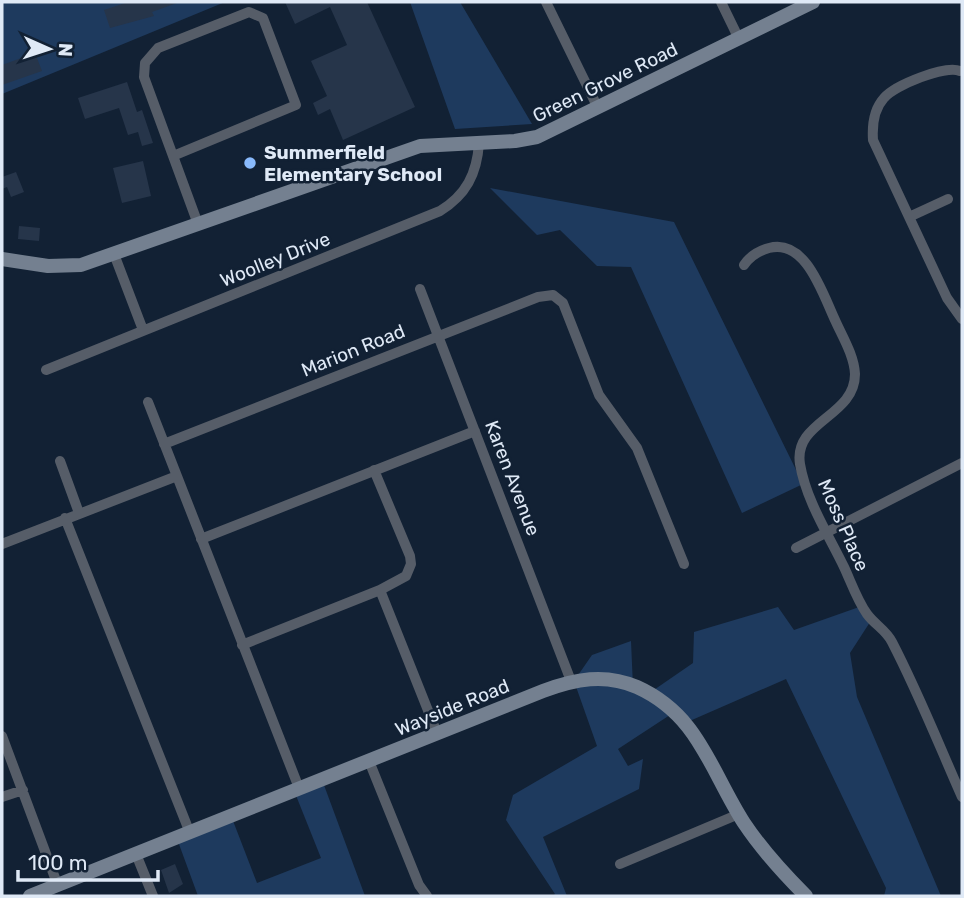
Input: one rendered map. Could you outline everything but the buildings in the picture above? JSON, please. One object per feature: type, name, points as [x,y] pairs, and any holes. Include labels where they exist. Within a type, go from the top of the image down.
[{"type":"street","points":[[546,2],[598,108]]},
{"type":"street","points":[[721,2],[739,38]]},
{"type":"street","name":"Green Grove Road","points":[[2,259],[68,267],[114,254],[420,146],[537,137],[813,2]]},
{"type":"street","points":[[173,156],[296,105],[263,18],[258,13],[249,12],[158,48],[148,56],[144,77],[173,156],[198,224]]},
{"type":"street","points":[[960,71],[946,68],[885,96],[877,111],[873,140],[947,299],[962,319]]},
{"type":"street","name":"Woolley Drive","points":[[46,370],[440,211],[460,196],[471,180],[476,169],[479,143]]},
{"type":"street","points":[[909,217],[948,199]]},
{"type":"street","name":"Moss Place","points":[[744,265],[760,250],[775,246],[788,248],[802,257],[818,283],[851,355],[855,374],[852,391],[830,418],[808,431],[800,447],[800,463],[808,493],[826,532],[866,612],[891,639],[962,797]]},
{"type":"street","points":[[114,254],[143,330]]},
{"type":"street","name":"Karen Avenue","points":[[420,289],[572,681]]},
{"type":"street","name":"Marion Road","points":[[164,444],[439,335],[538,298],[556,297],[567,311],[599,395],[638,448],[684,564]]},
{"type":"street","points":[[148,402],[299,788]]},
{"type":"street","points":[[201,539],[475,431]]},
{"type":"street","points":[[60,461],[79,513]]},
{"type":"street","points":[[796,548],[962,464]]},
{"type":"street","points":[[242,645],[401,580],[411,564],[374,470]]},
{"type":"street","points":[[2,544],[177,476]]},
{"type":"street","points":[[65,519],[190,832]]},
{"type":"street","points":[[380,590],[438,733]]},
{"type":"street","name":"Wayside Road","points":[[30,896],[572,681],[618,681],[650,693],[671,706],[690,728],[739,814],[766,854],[806,896]]},
{"type":"street","points":[[2,736],[58,886]]},
{"type":"street","points":[[369,761],[419,886],[427,896]]},
{"type":"street","points":[[2,797],[23,790]]},
{"type":"street","points":[[620,864],[739,814]]},
{"type":"street","points":[[136,854],[153,896]]},
{"type":"shaded area","points":[[2,2],[225,2],[2,94]]},
{"type":"shaded area","points":[[410,2],[460,2],[532,124],[455,129]]},
{"type":"shaded area","points":[[490,188],[674,222],[803,484],[742,513],[631,267],[597,266],[560,230],[537,235]]},
{"type":"shaded area","points":[[862,606],[872,619],[850,653],[857,697],[941,896],[884,896],[886,888],[786,679],[685,723],[673,713],[618,749],[628,766],[643,759],[639,789],[543,837],[567,896],[553,896],[555,894],[506,820],[513,795],[597,746],[574,681],[592,655],[631,641],[633,687],[648,694],[693,663],[694,632],[778,607],[794,630]]},
{"type":"shaded area","points":[[321,777],[365,896],[198,896],[176,836],[230,813],[257,883],[321,858],[293,788]]},
{"type":"place","name":"Summerfield Elementary School","points":[[250,163]]}]
